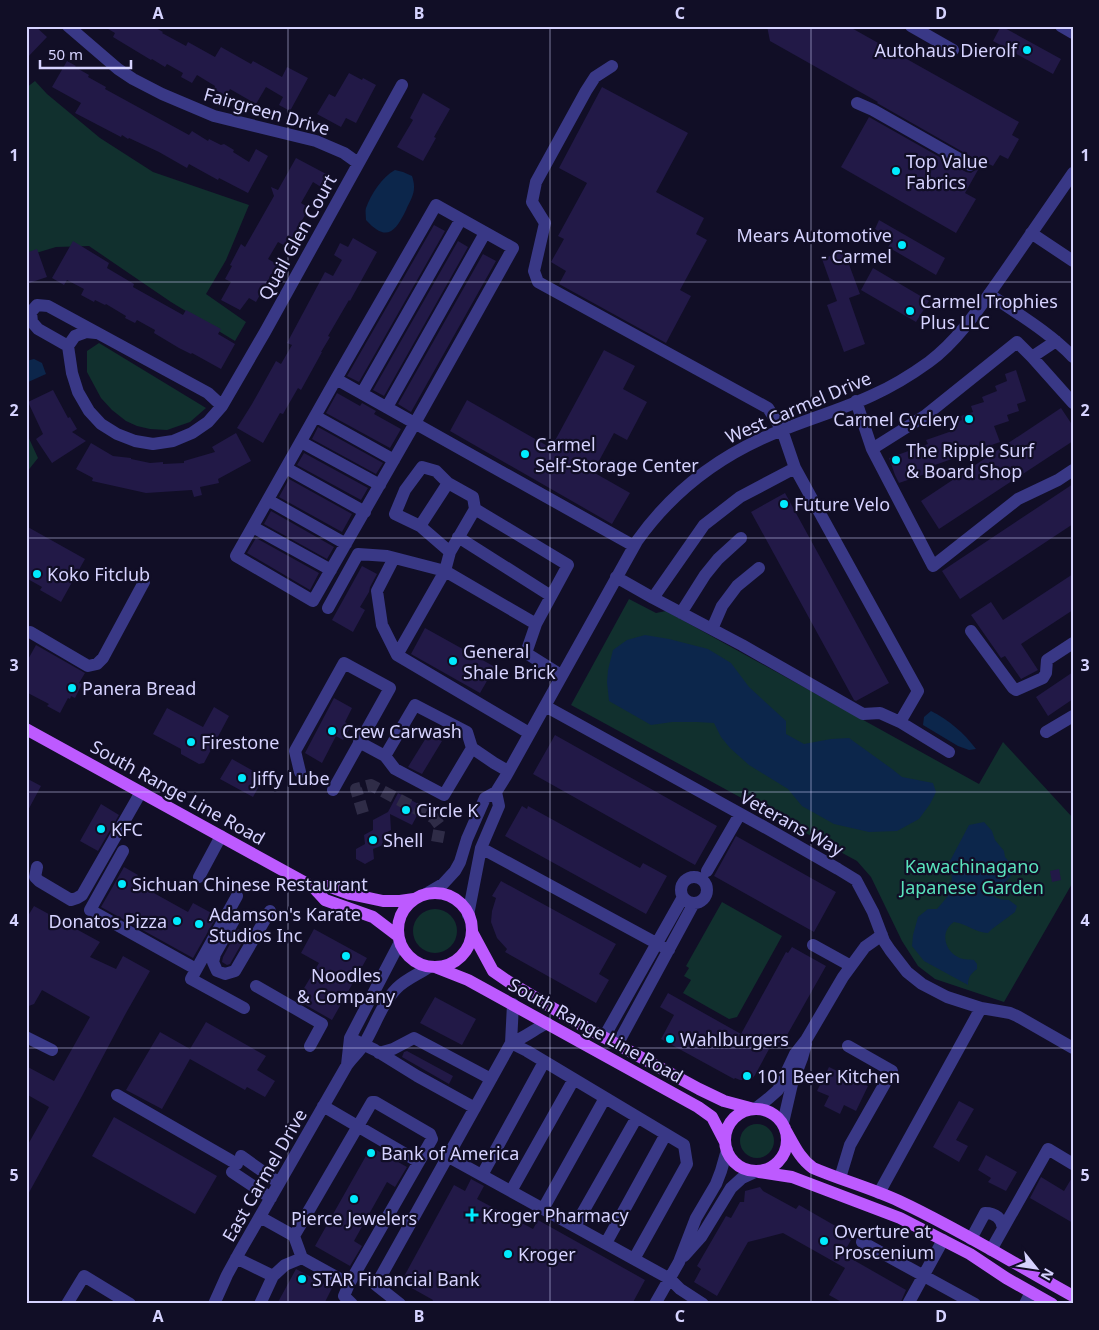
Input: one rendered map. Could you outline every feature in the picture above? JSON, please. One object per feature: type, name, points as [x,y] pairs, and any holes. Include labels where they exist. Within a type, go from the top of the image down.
[{"type":"main road","name":"South Range Line Road","points":[[26,729],[313,887],[325,900],[373,917],[399,939]]},
{"type":"main road","name":"South Range Line Road","points":[[313,887],[328,886],[350,894],[383,901],[400,901],[420,896]]},
{"type":"main road","points":[[439,893],[451,897],[461,904],[468,915],[472,932],[470,943],[456,960],[446,965],[432,967],[420,964],[404,951],[399,939],[398,926],[401,915],[406,906],[420,896],[439,893]]},
{"type":"main road","name":"South Range Line Road","points":[[472,932],[493,971],[576,1022],[715,1098],[754,1109]]},
{"type":"main road","name":"South Range Line Road","points":[[432,967],[468,980],[698,1107],[712,1117],[726,1146]]},
{"type":"main road","points":[[1052,1304],[1006,1278],[970,1254],[894,1216],[792,1177],[747,1170],[734,1163],[726,1146],[726,1133],[730,1124],[736,1116],[744,1111],[754,1109],[773,1114],[784,1127],[799,1155],[808,1165],[910,1206],[1073,1296]]},
{"type":"main road","points":[[757,1172],[774,1167],[780,1162],[787,1147],[784,1127]]},
{"type":"street","name":"Fairgreen Drive","points":[[68,26],[118,69],[132,79],[162,94],[214,116],[316,141],[344,153],[358,162]]},
{"type":"street","points":[[912,26],[953,50]]},
{"type":"street","points":[[1061,26],[1073,33]]},
{"type":"street","points":[[612,66],[595,77],[536,182],[532,202],[545,223],[534,271],[538,282],[768,408],[782,430],[795,468],[918,692],[900,722]]},
{"type":"street","name":"Quail Glen Court","points":[[68,346],[72,372],[78,392],[89,411],[101,424],[117,434],[135,441],[153,444],[173,441],[192,434],[208,422],[222,406],[265,332],[402,85]]},
{"type":"street","points":[[857,103],[873,110],[970,165]]},
{"type":"street","name":"West Carmel Drive","points":[[420,896],[443,884],[455,871],[485,798],[496,792],[634,546],[650,523],[668,503],[703,472],[726,456],[762,438],[856,402],[894,385],[931,360],[956,337],[1031,234],[1068,190],[1073,173]]},
{"type":"street","points":[[436,206],[485,233],[513,248],[314,601],[236,556],[314,416],[436,206]]},
{"type":"street","points":[[362,393],[461,219]]},
{"type":"street","points":[[387,407],[485,233]]},
{"type":"street","points":[[1031,234],[1073,262]]},
{"type":"street","points":[[989,294],[1056,341],[1073,357]]},
{"type":"street","points":[[96,333],[86,332],[75,336],[68,346],[38,329],[32,322],[31,312],[37,306],[48,306],[208,393],[222,406]]},
{"type":"street","points":[[1032,357],[1056,341]]},
{"type":"street","points":[[872,449],[926,415],[1017,342],[1073,403]]},
{"type":"street","points":[[336,379],[634,546]]},
{"type":"street","points":[[856,402],[872,449],[933,566],[1018,499],[1058,480],[1073,470]]},
{"type":"street","points":[[314,416],[394,460]]},
{"type":"street","points":[[300,442],[380,485]]},
{"type":"street","points":[[286,468],[364,512]]},
{"type":"street","points":[[397,655],[445,571],[450,552],[475,509],[473,497],[448,483],[436,471],[422,468],[405,490],[395,514],[420,526],[450,552]]},
{"type":"street","points":[[653,598],[704,526],[740,497],[795,468]]},
{"type":"street","points":[[420,526],[448,483]]},
{"type":"street","points":[[268,500],[346,544]]},
{"type":"street","points":[[475,509],[568,565],[536,624],[526,653],[561,675]]},
{"type":"street","points":[[253,526],[331,570]]},
{"type":"street","points":[[458,537],[551,596]]},
{"type":"street","points":[[681,613],[705,575],[718,559],[741,538]]},
{"type":"street","points":[[328,608],[358,554],[387,556],[445,571],[536,624]]},
{"type":"street","points":[[394,558],[377,591],[382,625],[397,655],[529,733]]},
{"type":"street","points":[[712,629],[722,606],[737,586],[759,568]]},
{"type":"street","points":[[616,577],[808,681],[863,714],[880,713],[900,722],[948,752]]},
{"type":"street","points":[[30,632],[88,666],[97,664],[103,658],[144,582]]},
{"type":"street","points":[[970,631],[1016,690],[1043,678],[1046,673],[1047,660],[1073,643]]},
{"type":"street","points":[[300,772],[295,750],[344,663],[390,688],[333,790]]},
{"type":"street","points":[[385,756],[415,705],[467,732],[472,748],[494,764],[508,771]]},
{"type":"street","name":"Veterans Way","points":[[545,706],[856,880],[890,950],[907,972],[922,984],[938,993],[981,1008],[1017,1016],[1073,1048]]},
{"type":"street","points":[[1046,732],[1073,716]]},
{"type":"street","points":[[359,742],[385,756],[395,769],[444,795],[472,748]]},
{"type":"street","points":[[37,867],[35,877],[39,881],[71,900],[82,895],[141,792]]},
{"type":"street","name":"West Carmel Drive","points":[[468,915],[481,848],[499,806],[496,792]]},
{"type":"street","points":[[707,871],[740,814]]},
{"type":"street","points":[[199,878],[221,836]]},
{"type":"street","points":[[481,848],[669,950]]},
{"type":"street","points":[[122,851],[90,910],[196,969]]},
{"type":"street","points":[[238,896],[190,979],[244,1008]]},
{"type":"street","points":[[604,1038],[657,943],[688,900],[669,950],[617,1044]]},
{"type":"street","points":[[230,909],[234,920],[215,954],[213,962],[217,971],[225,974],[235,971],[270,911]]},
{"type":"street","points":[[754,1109],[778,1090],[795,1054],[806,1040],[831,995],[865,947],[882,935]]},
{"type":"street","name":"East Carmel Drive","points":[[347,1065],[350,1038],[399,939]]},
{"type":"street","points":[[813,945],[851,966]]},
{"type":"street","name":"East Carmel Drive","points":[[214,1304],[236,1258],[347,1065],[364,1045],[391,994],[408,979],[432,967]]},
{"type":"street","points":[[256,986],[322,1024],[310,1046]]},
{"type":"street","points":[[400,1304],[376,1285],[511,1043],[513,1004]]},
{"type":"street","points":[[879,1193],[981,1008]]},
{"type":"street","points":[[511,1043],[521,1040],[534,1029],[547,1023]]},
{"type":"street","points":[[26,1037],[52,1050]]},
{"type":"street","points":[[350,1038],[475,1108]]},
{"type":"street","points":[[379,1053],[393,1049],[414,1038],[491,1078]]},
{"type":"street","points":[[784,1127],[792,1084],[802,1058],[806,1040]]},
{"type":"street","points":[[511,1043],[684,1145],[687,1164],[634,1258]]},
{"type":"street","points":[[840,1178],[850,1145],[892,1071],[848,1046]]},
{"type":"street","points":[[482,1174],[544,1062]]},
{"type":"street","points":[[511,1191],[574,1079]]},
{"type":"street","points":[[117,1095],[237,1164],[280,1183]]},
{"type":"street","points":[[543,1209],[605,1098]]},
{"type":"street","points":[[294,1236],[372,1102],[431,1136],[432,1139],[349,1284],[344,1296],[352,1304]]},
{"type":"street","points":[[323,1106],[419,1162]]},
{"type":"street","points":[[575,1226],[638,1117]]},
{"type":"street","points":[[606,1244],[666,1134]]},
{"type":"street","points":[[655,1304],[679,1262],[696,1218],[722,1171],[726,1146]]},
{"type":"street","points":[[991,1250],[1048,1150],[1073,1164]]},
{"type":"street","points":[[447,1156],[634,1258],[670,1279],[680,1289],[702,1303]]},
{"type":"street","points":[[237,1164],[271,1198]]},
{"type":"street","points":[[679,1262],[701,1237],[731,1188],[742,1178],[757,1172]]},
{"type":"street","points":[[971,1239],[985,1213],[998,1216],[1003,1228]]},
{"type":"street","points":[[260,1217],[294,1236],[302,1258],[349,1284]]},
{"type":"street","points":[[908,1304],[943,1240]]},
{"type":"street","points":[[862,1242],[975,1304]]},
{"type":"street","points":[[236,1258],[273,1276]]},
{"type":"street","points":[[260,1304],[273,1276],[285,1265],[302,1258]]},
{"type":"street","points":[[67,1304],[84,1276],[130,1304]]},
{"type":"street","points":[[1024,1304],[1031,1292]]},
{"type":"green space","points":[[35,81],[47,94],[100,138],[153,172],[249,205],[226,260],[206,294],[246,322],[235,341],[171,302],[89,246],[56,247],[26,256],[26,88]]},
{"type":"green space","points":[[99,343],[206,408],[190,422],[167,430],[150,429],[126,421],[101,398],[87,372],[87,351]]},
{"type":"green space","points":[[26,432],[38,458],[26,473]]},
{"type":"green space","name":"Kawachinagano Japanese Garden","points":[[629,599],[656,613],[666,611],[979,784],[1003,742],[1073,818],[1073,882],[1004,1002],[935,979],[918,966],[902,941],[871,877],[857,861],[571,705]]},
{"type":"green space","points":[[722,902],[782,936],[737,1017],[729,1019],[683,993],[691,980],[684,976],[689,968],[686,966]]},
{"type":"green space","points":[[435,909],[447,913],[453,919],[457,931],[453,943],[447,949],[435,953],[423,949],[417,943],[413,931],[417,919],[423,913]]},
{"type":"green space","points":[[757,1124],[764,1125],[769,1129],[773,1134],[773,1148],[769,1153],[764,1157],[757,1158],[750,1157],[745,1153],[741,1148],[740,1141],[741,1134],[745,1129],[750,1125]]},
{"type":"water","points":[[395,170],[412,176],[414,190],[398,224],[394,229],[385,233],[373,227],[366,220],[366,209],[378,186]]},
{"type":"water","points":[[34,359],[42,363],[46,374],[26,383],[26,361]]},
{"type":"water","points":[[645,635],[708,649],[731,663],[749,687],[786,721],[786,734],[804,744],[849,738],[902,777],[933,783],[936,792],[930,804],[919,819],[897,831],[869,832],[834,824],[802,806],[788,789],[749,765],[730,748],[721,737],[714,723],[672,722],[651,725],[609,701],[607,682],[613,650],[627,640]]},
{"type":"water","points":[[931,711],[956,727],[976,749],[969,750],[958,746],[923,725],[924,717]]},
{"type":"water","points":[[984,822],[992,831],[995,840],[1004,851],[1005,857],[1015,871],[1004,884],[987,880],[984,883],[994,896],[1009,900],[1017,906],[1015,912],[988,933],[979,932],[954,922],[947,930],[945,935],[947,945],[953,954],[963,959],[974,960],[977,964],[977,969],[968,980],[968,985],[924,961],[912,946],[913,935],[918,917],[928,909],[937,909],[948,896],[952,879],[950,861],[969,825]]},
{"type":"building","points":[[26,26],[35,26],[47,37],[26,59]]},
{"type":"building","points":[[103,26],[152,26],[186,46],[188,42],[215,57],[221,47],[251,64],[253,61],[282,77],[287,67],[308,78],[290,111],[279,105],[283,97],[266,87],[256,104],[230,89],[226,96],[214,89],[215,86],[197,75],[192,83],[181,77],[183,73],[167,64],[165,67],[151,60],[113,37],[115,33]]},
{"type":"building","points":[[767,26],[848,26],[1019,122],[1012,135],[1019,139],[1008,159],[1000,155],[993,166],[983,161],[965,193],[976,199],[956,233],[841,167],[869,117],[966,172],[971,173],[977,169],[977,160],[770,41]]},
{"type":"building","points":[[1001,26],[1061,59],[1053,74],[993,41]]},
{"type":"building","points":[[67,61],[89,75],[88,77],[106,87],[105,89],[189,135],[192,131],[208,141],[209,139],[221,145],[224,144],[249,162],[256,149],[268,156],[248,193],[219,178],[218,180],[189,164],[187,168],[159,152],[122,135],[121,137],[75,113],[81,103],[52,87]]},
{"type":"building","points":[[349,73],[376,85],[356,123],[346,118],[341,127],[317,114],[329,94],[335,97]]},
{"type":"building","points":[[602,87],[688,133],[656,192],[704,218],[696,234],[707,240],[680,290],[691,296],[666,343],[559,284],[566,271],[551,262],[564,239],[558,236],[587,183],[559,168]]},
{"type":"building","points":[[423,93],[450,109],[423,161],[397,147],[413,120],[410,118]]},
{"type":"building","points":[[296,158],[328,175],[321,187],[313,182],[301,203],[309,208],[287,247],[278,242],[268,259],[277,264],[256,302],[249,298],[240,310],[221,300],[231,282],[225,279],[232,266],[230,265],[241,244],[245,247],[274,196],[271,187],[278,190]]},
{"type":"building","points":[[879,220],[945,258],[936,275],[888,247],[893,240],[875,229]]},
{"type":"building","points":[[434,225],[445,231],[359,382],[347,376]]},
{"type":"building","points":[[353,238],[377,252],[328,336],[330,337],[301,390],[298,388],[283,414],[280,413],[263,443],[237,428],[276,361],[281,364],[292,345],[287,343],[325,272],[333,276],[342,260],[334,255],[340,243],[348,247]]},
{"type":"building","points":[[73,241],[109,263],[107,268],[134,284],[133,287],[183,315],[186,310],[221,329],[218,334],[235,344],[221,369],[179,348],[154,333],[155,330],[137,320],[135,323],[106,304],[95,300],[94,302],[81,295],[84,289],[67,280],[64,285],[52,278]]},
{"type":"building","points":[[458,241],[468,247],[384,396],[373,390]]},
{"type":"building","points":[[37,249],[47,277],[26,284],[26,253]]},
{"type":"building","points":[[844,251],[860,294],[849,298],[865,344],[844,352],[827,305],[837,301],[822,259]]},
{"type":"building","points":[[483,254],[496,261],[411,412],[398,404]]},
{"type":"building","points":[[873,268],[929,301],[916,322],[861,290]]},
{"type":"building","points":[[604,350],[635,366],[623,389],[647,402],[627,440],[614,433],[593,472],[630,493],[612,524],[450,431],[467,400],[551,448]]},
{"type":"building","points":[[1016,370],[1026,401],[1017,404],[1019,411],[1007,415],[1009,421],[994,426],[1000,442],[932,466],[934,471],[899,483],[889,458],[928,444],[926,440],[952,431],[950,424],[962,420],[961,416],[973,412],[971,406],[984,402],[982,397],[997,391],[995,386],[1007,381],[1005,374]]},
{"type":"building","points":[[53,390],[68,418],[70,417],[77,429],[72,432],[86,441],[52,463],[36,439],[43,434],[28,402]]},
{"type":"building","points":[[337,393],[360,406],[362,403],[376,411],[374,414],[401,429],[390,448],[326,413]]},
{"type":"building","points":[[1061,408],[1073,426],[1073,441],[939,529],[921,501]]},
{"type":"building","points":[[318,427],[383,463],[376,474],[312,439]]},
{"type":"building","points":[[236,433],[251,461],[218,479],[219,483],[200,487],[202,495],[194,497],[192,490],[146,493],[92,481],[93,478],[76,469],[91,443],[113,456],[150,463],[184,463],[184,461],[215,452],[212,447]]},
{"type":"building","points":[[304,453],[368,488],[361,500],[297,465]]},
{"type":"building","points":[[289,479],[352,514],[342,532],[279,497]]},
{"type":"building","points":[[1073,484],[1073,524],[960,599],[942,571]]},
{"type":"building","points":[[785,493],[889,683],[856,701],[751,512]]},
{"type":"building","points":[[271,511],[334,547],[327,559],[264,524]]},
{"type":"building","points":[[26,526],[85,559],[61,602],[40,590],[42,587],[26,578]]},
{"type":"building","points":[[256,538],[319,573],[310,590],[247,553]]},
{"type":"building","points":[[362,566],[377,574],[360,607],[365,610],[353,632],[332,620]]},
{"type":"building","points":[[1073,574],[1073,610],[1021,644],[1038,670],[1021,679],[1005,656],[1001,658],[971,615],[991,602],[1003,620]]},
{"type":"building","name":"General Shale Brick","points":[[425,628],[495,667],[480,693],[411,654]]},
{"type":"building","points":[[36,645],[85,673],[79,683],[82,684],[75,698],[71,696],[70,699],[68,698],[60,713],[47,706],[49,704],[26,692],[26,663]]},
{"type":"building","points":[[1073,672],[1073,699],[1048,716],[1036,697]]},
{"type":"building","name":"Crew Carwash","points":[[334,698],[352,708],[345,722],[351,726],[343,740],[336,736],[322,763],[305,753]]},
{"type":"building","name":"Firestone","points":[[214,707],[229,716],[204,763],[199,764],[181,754],[181,749],[153,734],[167,708],[203,727]]},
{"type":"building","points":[[429,733],[442,741],[422,774],[408,767]]},
{"type":"building","points":[[555,735],[717,826],[695,865],[533,774]]},
{"type":"building","name":"Jiffy Lube","points":[[232,759],[264,777],[253,797],[220,779]]},
{"type":"building","points":[[26,778],[41,786],[26,814]]},
{"type":"building","points":[[398,793],[422,806],[412,825],[390,814],[391,830],[382,835],[383,845],[373,849],[374,859],[365,864],[356,859],[356,849],[365,844],[364,835],[373,830],[373,820],[388,812]]},
{"type":"building","name":"KFC","points":[[101,804],[119,815],[98,851],[80,841]]},
{"type":"building","points":[[522,806],[527,809],[528,806],[640,868],[643,863],[667,876],[646,914],[505,836]]},
{"type":"building","points":[[736,836],[836,892],[814,932],[714,876]]},
{"type":"building","points":[[124,867],[138,875],[134,882],[188,912],[193,903],[217,916],[193,958],[101,907]]},
{"type":"building","points":[[1059,869],[1061,880],[1052,882],[1050,871]]},
{"type":"building","points":[[501,881],[616,944],[599,974],[609,980],[596,1003],[505,952],[507,949],[497,938],[491,922],[496,898],[492,896]]},
{"type":"building","points":[[34,906],[100,942],[90,957],[116,969],[123,956],[150,971],[26,1198],[26,1148],[49,1107],[26,1094],[26,1066],[54,1081],[90,1017],[42,990],[34,1004],[26,1007],[26,919]]},
{"type":"building","points":[[238,929],[247,934],[230,964],[227,965],[222,962],[223,957]]},
{"type":"building","points":[[314,929],[367,958],[332,1020],[297,1000],[319,963],[301,953]]},
{"type":"building","points":[[792,947],[826,966],[782,1044],[774,1040],[752,1079],[734,1079],[661,1039],[674,1015],[660,1007],[668,993],[741,1034],[786,952],[788,953]]},
{"type":"building","points":[[435,997],[476,1019],[462,1045],[420,1023]]},
{"type":"building","points":[[206,1022],[266,1056],[257,1070],[275,1081],[265,1097],[247,1087],[245,1090],[190,1059],[162,1109],[126,1090],[160,1032],[190,1049]]},
{"type":"building","points":[[407,1051],[453,1076],[449,1084],[402,1057],[404,1052]]},
{"type":"building","points":[[829,1067],[868,1086],[856,1111],[844,1105],[840,1114],[824,1106],[829,1096],[817,1091]]},
{"type":"building","points":[[959,1101],[974,1109],[956,1140],[968,1146],[959,1162],[933,1147]]},
{"type":"building","points":[[114,1117],[217,1176],[195,1214],[92,1156]]},
{"type":"building","points":[[371,1147],[407,1167],[395,1187],[387,1182],[354,1241],[362,1246],[350,1266],[315,1246]]},
{"type":"building","points":[[986,1155],[1017,1172],[1006,1191],[988,1182],[991,1178],[978,1170]]},
{"type":"building","points":[[1073,1176],[1073,1223],[1030,1198],[1041,1177],[1064,1191]]},
{"type":"building","name":"Kroger","points":[[471,1179],[484,1186],[477,1199],[533,1229],[538,1220],[645,1280],[632,1304],[431,1304],[433,1300],[401,1282],[454,1185],[465,1191]]},
{"type":"building","name":"Overture at Proscenium","points":[[760,1187],[763,1191],[796,1209],[799,1205],[839,1228],[837,1232],[851,1240],[843,1254],[906,1290],[900,1304],[845,1304],[829,1295],[845,1268],[783,1233],[748,1242],[717,1296],[694,1282],[701,1269],[697,1266],[726,1216],[731,1218],[740,1202],[744,1202],[745,1191]]},
{"type":"building","name":"STAR Financial Bank","points":[[296,1269],[332,1288],[324,1304],[277,1304]]},
{"type":"tunnel","points":[[363,813],[356,789],[371,785],[434,818],[440,826],[437,842]]},
{"type":"place","name":"Autohaus Dierolf","points":[[1027,50]]},
{"type":"place","name":"Top Value Fabrics","points":[[896,171]]},
{"type":"place","name":"Mears Automotive - Carmel","points":[[902,245]]},
{"type":"place","name":"Carmel Trophies Plus LLC","points":[[910,311]]},
{"type":"place","name":"Carmel Cyclery","points":[[969,419]]},
{"type":"place","name":"Carmel Self-Storage Center","points":[[525,454]]},
{"type":"place","name":"The Ripple Surf & Board Shop","points":[[896,460]]},
{"type":"place","name":"Future Velo","points":[[784,504]]},
{"type":"place","name":"Koko Fitclub","points":[[37,574]]},
{"type":"place","name":"General Shale Brick","points":[[453,661]]},
{"type":"place","name":"Panera Bread","points":[[72,688]]},
{"type":"place","name":"Crew Carwash","points":[[332,731]]},
{"type":"place","name":"Firestone","points":[[191,742]]},
{"type":"place","name":"Jiffy Lube","points":[[242,778]]},
{"type":"place","name":"Circle K","points":[[406,810]]},
{"type":"place","name":"KFC","points":[[101,829]]},
{"type":"place","name":"Shell","points":[[373,840]]},
{"type":"place","name":"Sichuan Chinese Restaurant","points":[[122,884]]},
{"type":"place","name":"Donatos Pizza","points":[[177,921]]},
{"type":"place","name":"Adamson's Karate Studios Inc","points":[[199,924]]},
{"type":"place","name":"Noodles & Company","points":[[346,956]]},
{"type":"place","name":"Wahlburgers","points":[[670,1039]]},
{"type":"place","name":"101 Beer Kitchen","points":[[747,1076]]},
{"type":"place","name":"Bank of America","points":[[371,1153]]},
{"type":"place","name":"Pierce Jewelers","points":[[354,1199]]},
{"type":"place","name":"Kroger Pharmacy","points":[[472,1215]]},
{"type":"place","name":"Overture at Proscenium","points":[[824,1241]]},
{"type":"place","name":"Kroger","points":[[508,1254]]},
{"type":"place","name":"STAR Financial Bank","points":[[302,1279]]}]
